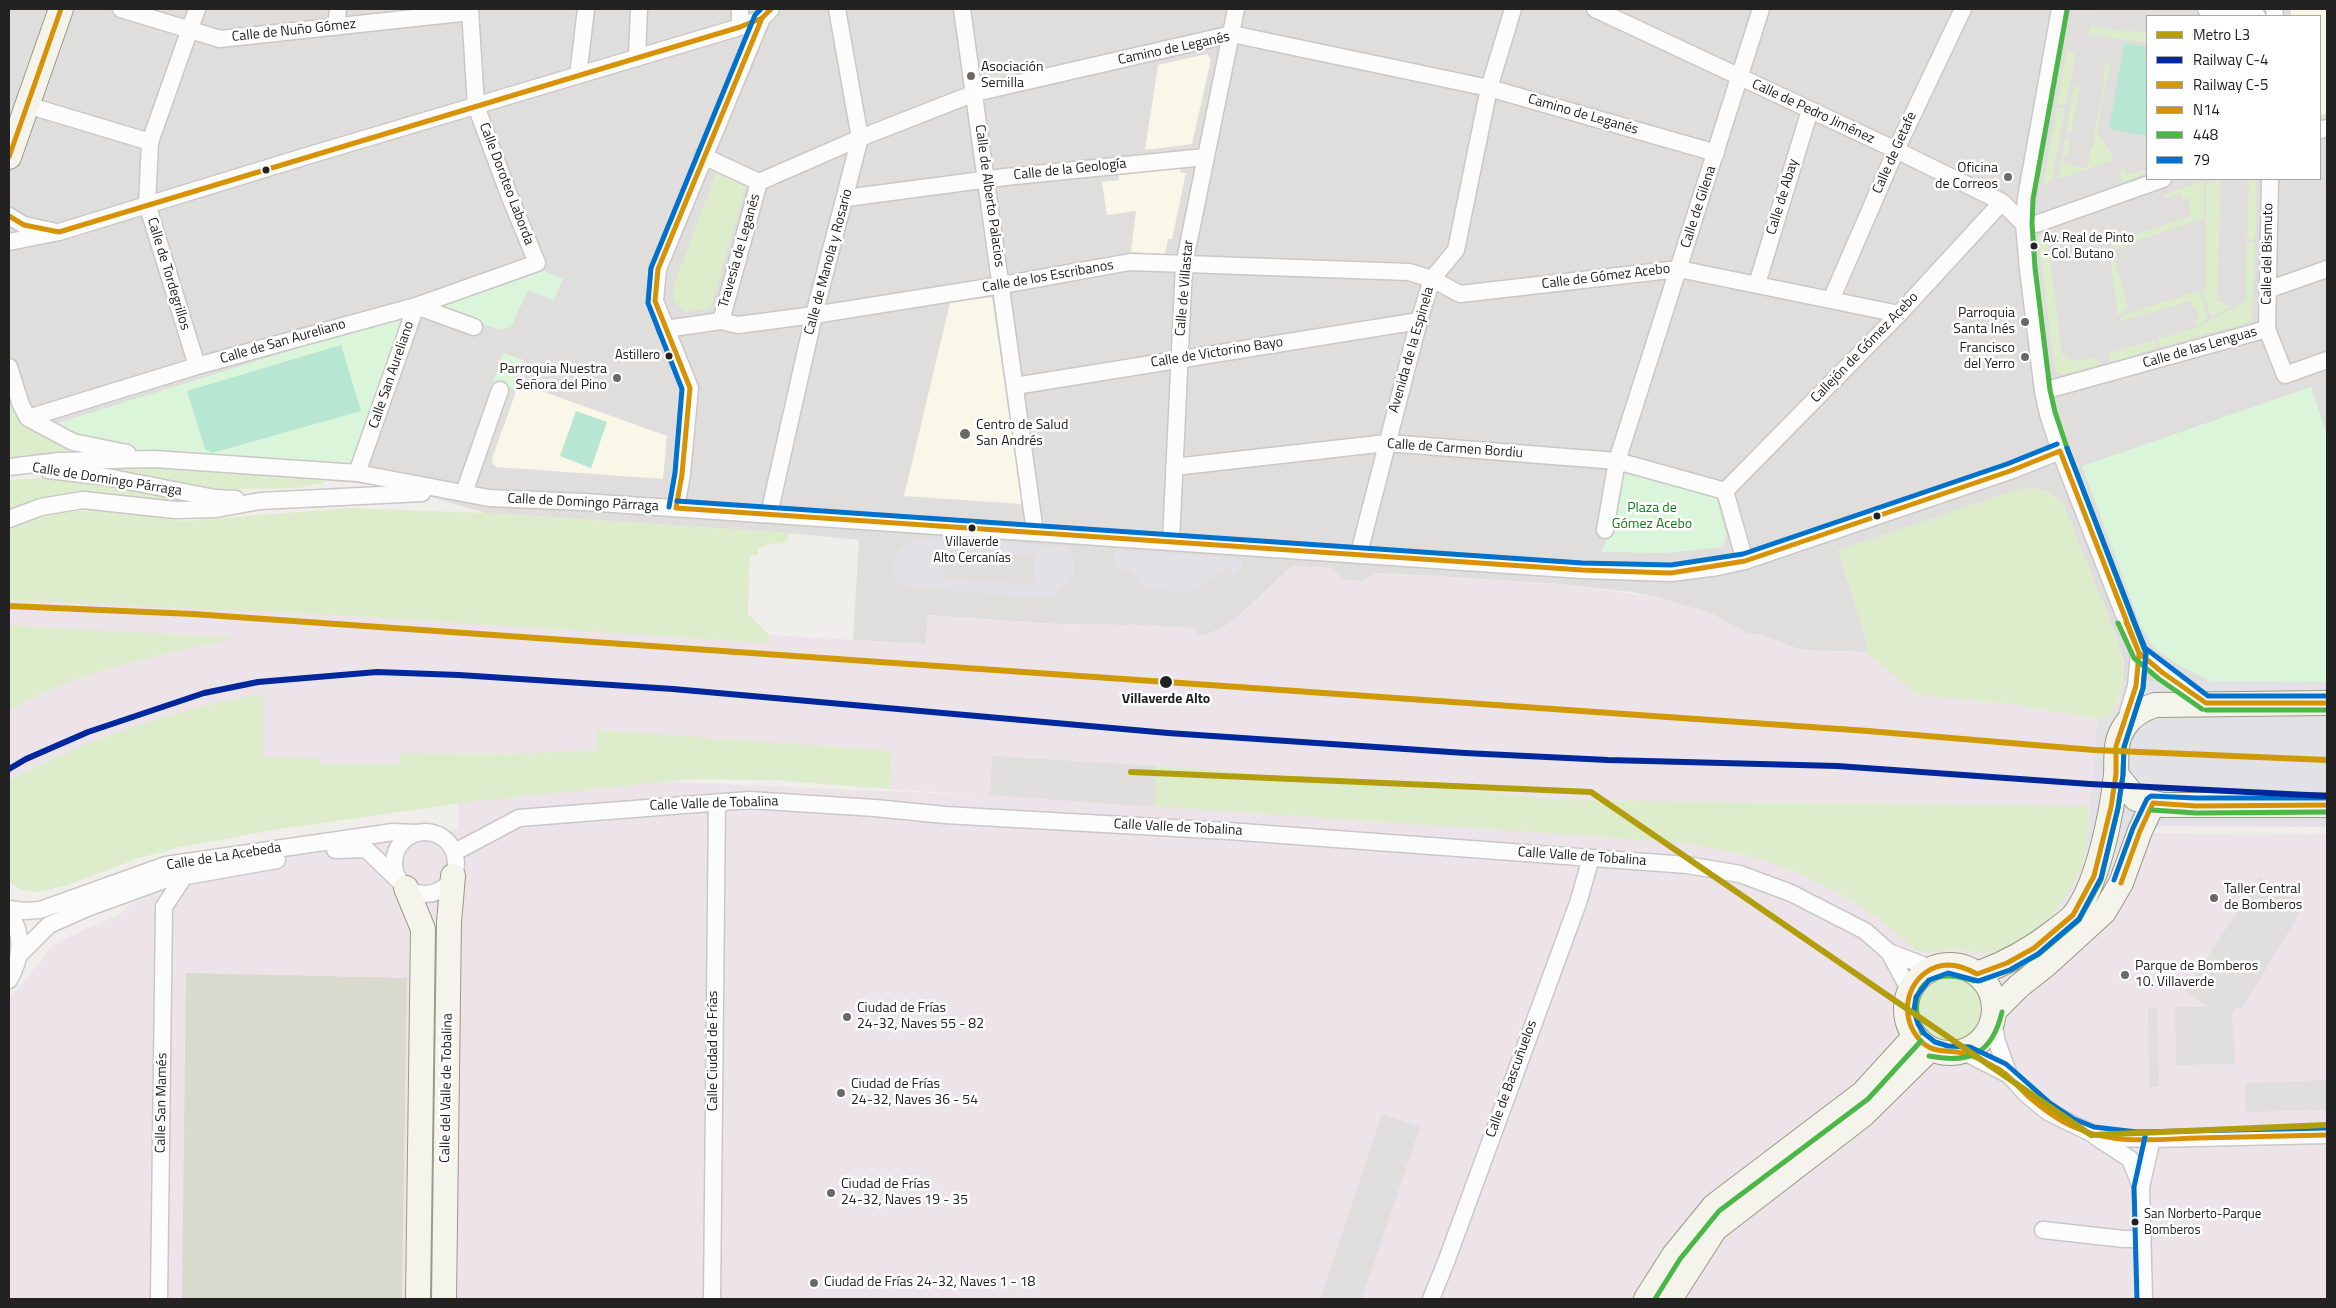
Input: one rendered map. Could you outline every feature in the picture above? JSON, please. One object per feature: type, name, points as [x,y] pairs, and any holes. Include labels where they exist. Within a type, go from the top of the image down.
[{"type":"main road","points":[[9,157],[61,9]]},
{"type":"main road","points":[[1977,974],[2007,963],[2034,948],[2073,915],[2094,876],[2116,774],[2116,746],[2124,726],[2134,716],[2156,705],[2327,703]]},
{"type":"main road","points":[[2116,774],[2136,799],[2153,804],[2196,806],[2327,805]]},
{"type":"main road","points":[[1994,1016],[1990,990],[1977,974],[1963,967],[1948,965],[1933,969],[1920,978],[1910,991],[1906,1008],[1909,1025],[1923,1042],[1949,1054],[1964,1052],[1982,1040],[1994,1016],[2019,986],[2047,964],[2104,912],[2121,883],[2140,831],[2153,804]]},
{"type":"main road","name":"Calle del Valle de Tobalina","points":[[444,1299],[448,922],[453,876]]},
{"type":"main road","name":"Calle del Valle de Tobalina","points":[[402,884],[423,929],[418,1299]]},
{"type":"main road","points":[[1646,1299],[1674,1255],[1714,1206],[1864,1093],[1923,1042]]},
{"type":"main road","points":[[1670,1299],[1715,1229],[1863,1115],[1923,1042]]},
{"type":"street","name":"Calle de Nuño Gómez","points":[[121,9],[220,39],[336,28],[470,10]]},
{"type":"street","name":"Calle de Tordegrillos","points":[[197,9],[150,142],[147,204],[197,366]]},
{"type":"street","points":[[336,28],[338,9]]},
{"type":"street","points":[[578,75],[586,9]]},
{"type":"street","points":[[637,58],[639,9]]},
{"type":"street","points":[[740,9],[740,27]]},
{"type":"street","name":"Calle de Manola y Rosario","points":[[769,514],[814,315],[846,198],[860,138],[837,9]]},
{"type":"street","name":"Calle de Alberto Palacios","points":[[962,9],[1035,532]]},
{"type":"street","name":"Calle de Villastar","points":[[1171,541],[1184,265],[1236,9]]},
{"type":"street","name":"Avenida de la Espinela","points":[[1359,553],[1419,321],[1432,279],[1456,250],[1489,88],[1513,9]]},
{"type":"street","name":"Calle de Pedro Jiménez","points":[[1596,9],[2002,202],[2024,224]]},
{"type":"street","name":"Calle de Gilena","points":[[1605,530],[1617,461],[1761,9]]},
{"type":"street","name":"Calle de Getafe","points":[[1831,300],[1896,150],[1963,9]]},
{"type":"street","points":[[2060,9],[2026,198],[2024,224],[2028,269],[2043,392],[2060,452],[2139,653],[2136,686],[2124,726]]},
{"type":"street","points":[[2206,9],[2250,15]]},
{"type":"street","name":"Calle Doroteo Laborda","points":[[470,10],[476,106],[509,195],[538,263]]},
{"type":"street","points":[[9,242],[59,232],[740,27],[766,13]]},
{"type":"street","points":[[676,508],[682,474],[690,388],[655,300],[658,269],[703,156],[766,13]]},
{"type":"street","name":"Camino de Leganés","points":[[760,182],[860,138],[975,93],[1232,34],[1489,88],[1716,153]]},
{"type":"street","points":[[27,105],[150,142]]},
{"type":"street","name":"Calle de Abay","points":[[1757,284],[1810,110]]},
{"type":"street","points":[[703,156],[760,182]]},
{"type":"street","name":"Calle de la Geología","points":[[846,198],[986,180],[1205,157]]},
{"type":"street","points":[[2024,224],[2036,224],[2160,180]]},
{"type":"street","name":"Calle del Bismuto","points":[[2268,329],[2267,290],[2270,180]]},
{"type":"street","name":"Travesía de Leganés","points":[[721,321],[760,182]]},
{"type":"street","name":"Callejón de Gómez Acebo","points":[[1724,491],[1899,314],[2002,202]]},
{"type":"street","points":[[9,216],[24,225],[59,232]]},
{"type":"street","name":"Calle de los Escribanos","points":[[665,329],[721,321],[738,325],[814,315],[1002,286],[1130,262],[1409,272],[1432,279]]},
{"type":"street","name":"Calle de San Aureliano","points":[[28,418],[197,366],[416,306],[538,263]]},
{"type":"street","name":"Calle de Gómez Acebo","points":[[1432,279],[1460,294],[1679,269],[1899,314]]},
{"type":"street","points":[[2267,290],[2327,269]]},
{"type":"street","name":"Calle San Aureliano","points":[[357,474],[416,306],[474,327]]},
{"type":"street","name":"Calle de Victorino Bayo","points":[[1015,386],[1419,321]]},
{"type":"street","name":"Calle de las Lenguas","points":[[2043,392],[2268,329],[2286,375],[2327,360]]},
{"type":"street","points":[[9,367],[21,405],[28,418],[74,442],[154,459]]},
{"type":"street","points":[[464,493],[500,390]]},
{"type":"street","name":"Calle de Carmen Bordiu","points":[[1174,467],[1387,442],[1617,461],[1724,491]]},
{"type":"street","name":"Calle de Domingo Párraga","points":[[12,466],[60,461],[154,459],[357,474],[489,498],[769,514],[1359,553],[1582,570],[1671,573],[1718,567],[1745,560],[2010,471],[2060,452]]},
{"type":"street","name":"Calle de Domingo Párraga","points":[[12,466],[107,477],[215,498],[260,500],[400,493],[464,493]]},
{"type":"street","points":[[1724,491],[1745,560]]},
{"type":"street","name":"Calle de Domingo Párraga","points":[[9,519],[41,507],[83,500],[175,510],[216,509],[260,500]]},
{"type":"street","points":[[2139,653],[2206,703]]},
{"type":"street","name":"Calle Valle de Tobalina","points":[[455,852],[520,818],[749,800],[785,801],[945,815],[1228,831],[1687,865],[1740,874],[1791,893],[1865,931],[1888,952],[1910,991]]},
{"type":"street","name":"Calle Ciudad de Frías","points":[[712,1299],[717,802]]},
{"type":"street","name":"Calle de La Acebeda","points":[[9,909],[23,912],[40,910],[166,865],[393,832],[416,833]]},
{"type":"street","points":[[428,832],[443,837],[455,852],[456,866],[453,876],[447,886],[431,894],[419,894],[402,884],[393,860],[396,850],[405,838],[416,833],[428,832]]},
{"type":"street","name":"Calle de La Acebeda","points":[[19,955],[50,925],[142,888],[185,876],[341,849],[366,849],[402,884]]},
{"type":"street","name":"Calle de Bascuñuelos","points":[[1431,1299],[1578,902],[1592,858]]},
{"type":"street","points":[[142,888],[164,907],[185,876]]},
{"type":"street","name":"Calle San Mamés","points":[[159,1299],[164,907]]},
{"type":"street","points":[[9,914],[17,930],[19,955],[9,980]]},
{"type":"street","name":"Calle Valle de Tobalina","points":[[1888,952],[1933,969]]},
{"type":"street","points":[[1994,1016],[1997,1042],[2009,1075]]},
{"type":"street","points":[[1964,1052],[2009,1075],[2026,1094],[2048,1112],[2091,1133],[2130,1159],[2141,1187]]},
{"type":"street","points":[[2091,1133],[2115,1138],[2152,1139],[2327,1135]]},
{"type":"street","points":[[2144,1299],[2141,1187],[2152,1139]]},
{"type":"street","points":[[2043,1230],[2124,1239],[2143,1239]]},
{"type":"shaded area","points":[[9,9],[2327,9],[2327,682],[2127,681],[2123,683],[2124,662],[2117,639],[2063,504],[2050,493],[2036,488],[2020,489],[1838,550],[1868,647],[1865,652],[1801,650],[1761,635],[1747,633],[1710,613],[1632,592],[1558,584],[1377,573],[1363,581],[1343,580],[1330,568],[1292,566],[1234,620],[1222,628],[1207,634],[1197,636],[1197,627],[1132,622],[1132,625],[1056,624],[928,615],[926,644],[853,640],[859,540],[789,533],[486,513],[393,486],[199,470],[134,450],[48,437],[9,378]]},
{"type":"shaded area","points":[[2074,9],[2092,9],[2089,34],[2114,38],[2111,58],[2067,51]]},
{"type":"shaded area","points":[[2291,9],[2327,9],[2327,113],[2321,116],[2321,15],[2291,15]]},
{"type":"shaded area","points":[[1207,54],[1211,59],[1192,144],[1145,150],[1158,65]]},
{"type":"shaded area","points":[[2113,162],[2120,181],[2046,207],[2039,201],[2042,188]]},
{"type":"shaded area","points":[[1181,168],[1180,173],[1186,173],[1172,239],[1168,239],[1165,254],[1131,252],[1136,211],[1107,215],[1102,182],[1119,180],[1119,175]]},
{"type":"shaded area","points":[[2178,180],[2193,180],[2090,215],[2088,210]]},
{"type":"shaded area","points":[[2102,219],[2114,318],[2106,320],[2093,222]]},
{"type":"shaded area","points":[[2087,233],[2102,353],[2098,354],[2083,234]]},
{"type":"shaded area","name":"Centro de Salud San Andrés","points":[[992,297],[1022,504],[904,496],[950,303]]},
{"type":"shaded area","points":[[2278,303],[2295,352],[2291,354],[2274,304]]},
{"type":"shaded area","points":[[2232,343],[2234,348],[2247,345],[2255,353],[2254,369],[2239,405],[2082,456],[2072,423],[2060,399],[2208,355],[2078,391],[2076,387]]},
{"type":"shaded area","points":[[519,383],[667,436],[663,479],[497,467],[493,464],[492,459]]},
{"type":"shaded area","points":[[924,538],[1060,546],[1067,549],[1072,556],[1075,563],[1074,573],[1068,584],[1052,596],[1043,598],[904,587],[895,580],[892,570],[893,560],[905,544]],"holes":[[[945,550],[1035,555],[1033,584],[943,579]]]},
{"type":"shaded area","points":[[1118,550],[1239,558],[1243,563],[1234,575],[1228,568],[1199,588],[1184,592],[1157,590],[1142,584],[1130,568],[1120,572],[1114,553]]},
{"type":"shaded area","points":[[1292,566],[1331,568],[1343,580],[1363,581],[1377,573],[1419,575],[1558,584],[1656,597],[1710,613],[1747,633],[1761,635],[1801,650],[1865,652],[1918,695],[2011,704],[2098,719],[2327,816],[2086,807],[1563,800],[1429,786],[1254,778],[1248,772],[992,757],[990,795],[1868,832],[2327,834],[2327,1299],[9,1299],[9,1000],[54,944],[121,913],[168,870],[458,829],[458,773],[979,795],[889,789],[891,751],[760,743],[505,754],[402,753],[401,770],[9,831],[9,569],[704,621],[769,635],[926,644],[928,615],[1056,624],[1132,625],[1132,621],[1197,626],[1197,635],[1207,634],[1222,628],[1234,620]]},
{"type":"shaded area","points":[[1130,568],[1136,578],[1157,590],[1184,592],[1199,588],[1228,568],[1234,575],[1205,596],[1191,600],[1155,601],[1144,597],[1132,588],[1120,572]]},
{"type":"shaded area","points":[[1254,577],[1262,584],[1229,613],[1208,627],[1138,625],[1130,622],[1118,608],[1127,601],[1143,613],[1198,616],[1207,614],[1220,606]]},
{"type":"shaded area","points":[[2127,681],[2327,682],[2327,827],[2160,826],[2152,831],[2139,869],[2087,840],[2098,719],[2108,717],[2119,702],[2123,683]]},
{"type":"shaded area","points":[[992,756],[1156,766],[1155,807],[990,795]]},
{"type":"shaded area","points":[[2260,877],[2304,906],[2241,1010],[2237,1007],[2232,1014],[2235,1064],[2176,1065],[2175,1007],[2208,1007],[2185,991]]},
{"type":"shaded area","points":[[186,973],[407,978],[402,1299],[182,1299]]},
{"type":"shaded area","points":[[2148,1008],[2158,1008],[2159,1087],[2149,1087]]},
{"type":"shaded area","points":[[2327,1080],[2327,1110],[2246,1112],[2245,1083]]},
{"type":"shaded area","points":[[1382,1114],[1420,1127],[1362,1299],[1320,1299]]},
{"type":"green space","points":[[2090,25],[2124,32],[2124,30],[2146,33],[2146,43],[2088,34]]},
{"type":"green space","points":[[2124,43],[2146,47],[2146,136],[2109,129]]},
{"type":"green space","points":[[2067,51],[2076,52],[2066,106],[2057,104]]},
{"type":"green space","points":[[2106,61],[2110,63],[2097,132],[2110,151],[2113,160],[2058,179],[2065,138],[2070,139],[2068,155],[2065,154],[2063,164],[2087,168],[2096,134],[2094,133],[2105,81],[2103,81]]},
{"type":"green space","points":[[2074,86],[2080,87],[2071,133],[2066,132]]},
{"type":"green space","points":[[2057,107],[2065,109],[2052,181],[2043,185]]},
{"type":"green space","points":[[2125,168],[2127,175],[2144,170],[2146,174],[2123,182],[2119,170]]},
{"type":"green space","points":[[717,170],[747,182],[713,301],[708,309],[684,312],[673,300],[674,285]]},
{"type":"green space","points":[[2221,180],[2217,301],[2224,302],[2224,305],[2232,305],[2211,317],[2203,291],[2206,289],[2206,184]]},
{"type":"green space","points":[[2246,180],[2257,180],[2255,239],[2247,239],[2249,184]]},
{"type":"green space","points":[[2204,181],[2203,218],[2115,249],[2108,241],[2105,226],[2113,242],[2191,216],[2188,198],[2183,199],[2180,193],[2165,199],[2163,195]]},
{"type":"green space","points":[[2047,234],[2062,354],[2074,361],[2098,358],[2099,364],[2062,375],[2055,371],[2038,237]]},
{"type":"green space","points":[[2247,242],[2255,242],[2252,321],[2160,347],[2158,339],[2198,327],[2246,301]]},
{"type":"green space","points":[[2109,249],[2112,252],[2128,308],[2118,316]]},
{"type":"green space","points":[[544,271],[563,279],[554,300],[528,290],[511,327],[500,330],[437,308],[437,306]]},
{"type":"green space","points":[[2200,291],[2208,319],[2196,326],[2194,322],[2200,319],[2196,307],[2193,307],[2191,301],[2117,322],[2130,312]]},
{"type":"green space","points":[[404,315],[356,457],[351,464],[344,466],[134,450],[81,438],[58,423]]},
{"type":"green space","points":[[2155,340],[2157,348],[2110,362],[2109,353]]},
{"type":"green space","points":[[341,345],[361,411],[212,453],[205,449],[187,391]]},
{"type":"green space","points":[[503,353],[524,360],[513,389],[493,382]]},
{"type":"green space","points":[[9,378],[18,409],[79,451],[9,458]]},
{"type":"green space","points":[[2311,387],[2327,435],[2327,682],[2210,681],[2177,664],[2154,648],[2141,626],[2082,466]]},
{"type":"green space","points":[[576,411],[607,422],[591,468],[560,456]]},
{"type":"green space","points":[[69,465],[138,465],[324,479],[324,483],[297,488],[211,490]]},
{"type":"green space","name":"Plaza de Gómez Acebo","points":[[1624,472],[1716,495],[1726,534],[1723,547],[1664,553],[1601,552],[1610,534]]},
{"type":"green space","points":[[74,479],[183,498],[201,505],[67,496],[26,503],[9,510],[9,480]]},
{"type":"green space","points":[[2031,487],[2046,491],[2063,504],[2117,639],[2123,661],[2124,680],[2115,708],[2108,718],[2098,719],[2011,704],[1917,695],[1865,652],[1868,647],[1838,550],[2020,489]]},
{"type":"green space","points":[[350,508],[486,513],[789,533],[787,543],[769,544],[758,549],[758,555],[750,555],[748,614],[769,635],[769,643],[353,616],[9,600],[9,529],[43,516],[70,511],[99,510],[183,521]]},
{"type":"green space","points":[[9,625],[236,638],[148,658],[91,675],[35,697],[9,711]]},
{"type":"green space","points":[[263,694],[263,757],[320,758],[321,764],[400,764],[401,753],[505,754],[596,750],[598,730],[891,751],[889,789],[774,780],[692,779],[477,801],[273,830],[176,848],[136,859],[65,886],[37,892],[22,890],[9,882],[9,781],[69,752],[133,727],[198,708]]},
{"type":"green space","points":[[992,756],[1248,772],[1254,778],[1429,786],[1563,800],[2089,806],[2088,839],[2086,853],[2078,874],[2060,904],[2048,918],[2020,941],[2005,949],[1989,953],[1956,949],[1922,952],[1914,948],[1882,921],[1829,888],[1777,865],[1731,851],[1636,839],[990,795]]},
{"type":"green space","points":[[1950,977],[1963,980],[1975,987],[1982,999],[1985,1012],[1982,1025],[1975,1037],[1963,1044],[1950,1047],[1937,1044],[1925,1037],[1918,1025],[1915,1012],[1918,999],[1925,987],[1937,980]]},
{"type":"metro line","name":"L3","points":[[1131,772],[1591,792],[2091,1135],[2327,1125]]},
{"type":"rail line","name":"C-5","points":[[9,606],[193,614],[1868,731],[2094,750],[2327,760]]},
{"type":"rail line","name":"C-4","points":[[9,769],[26,759],[88,732],[204,693],[258,682],[377,672],[459,675],[673,689],[1168,733],[1465,753],[1608,760],[1837,766],[2090,784],[2327,796]]},
{"type":"transit line","name":"N14","points":[[9,157],[61,9]]},
{"type":"transit line","name":"79","points":[[669,507],[675,473],[682,389],[648,303],[651,268],[755,15],[761,9]]},
{"type":"transit line","name":"N14","points":[[9,216],[24,225],[59,232],[740,27],[762,18],[771,9]]},
{"type":"transit line","name":"448","points":[[1980,981],[2010,970],[2039,954],[2079,920],[2101,880],[2118,808],[2123,775],[2124,747],[2143,688],[2146,654],[2055,412],[2050,390],[2035,268],[2032,224],[2033,199],[2067,10]]},
{"type":"transit line","name":"N14","points":[[676,508],[682,474],[690,388],[655,301],[658,269],[762,18]]},
{"type":"transit line","name":"79","points":[[677,501],[1582,563],[1671,565],[1743,554],[2007,464],[2057,444]]},
{"type":"transit line","name":"79","points":[[2067,448],[2146,652],[2143,688],[2124,747],[2123,775],[2118,808],[2101,878],[2079,919],[2038,954],[2010,970],[1978,981],[1948,973],[1929,980],[1916,997],[1914,1010],[1918,1024],[1925,1034],[1935,1042],[1948,1046],[1970,1047],[2006,1064],[2050,1103],[2074,1119],[2094,1127],[2137,1132],[2327,1128]]},
{"type":"transit line","name":"N14","points":[[2060,451],[2139,653],[2136,686],[2116,746],[2116,774],[2111,807],[2094,876],[2073,915],[2034,948],[2007,963],[1977,974],[1963,968],[1948,965],[1936,967],[1926,972],[1912,988],[1909,999],[1909,1021],[1914,1032],[1926,1045],[1938,1050],[1970,1055],[1997,1068],[2052,1115],[2065,1123],[2093,1134],[2138,1140],[2327,1135]]},
{"type":"transit line","name":"N14","points":[[676,508],[1582,570],[1671,573],[1745,561],[2010,471],[2060,451]]},
{"type":"transit line","name":"79","points":[[2133,619],[2145,648],[2208,696],[2327,696]]},
{"type":"transit line","name":"N14","points":[[2126,622],[2139,653],[2163,673],[2206,703],[2327,703]]},
{"type":"transit line","name":"448","points":[[2118,623],[2134,658],[2159,679],[2202,709]]},
{"type":"transit line","name":"448","points":[[2206,710],[2327,710]]},
{"type":"transit line","name":"79","points":[[2114,880],[2133,828],[2147,799],[2151,796],[2327,798]]},
{"type":"transit line","name":"N14","points":[[2121,883],[2140,831],[2153,803],[2196,806],[2327,805]]},
{"type":"transit line","name":"448","points":[[2152,810],[2196,813],[2327,812]]},
{"type":"transit line","name":"448","points":[[1922,1033],[1917,1017],[1916,1004],[1919,993],[1925,984],[1933,979],[1945,976],[1974,981]]},
{"type":"transit line","name":"448","points":[[1929,1056],[1956,1058],[1967,1057],[1977,1053],[1992,1038],[2002,1012]]},
{"type":"transit line","name":"448","points":[[1655,1299],[1680,1259],[1719,1211],[1868,1099],[1921,1041]]},
{"type":"transit line","name":"79","points":[[2137,1299],[2134,1187],[2145,1137]]},
{"type":"place","name":"Asociación Semilla","points":[[971,76]]},
{"type":"place","name":"Oficina de Correos","points":[[2008,177]]},
{"type":"place","name":"Av. Real de Pinto - Col. Butano","points":[[2034,246]]},
{"type":"place","name":"Parroquia Santa Inés","points":[[2025,322]]},
{"type":"place","name":"Astillero","points":[[669,356]]},
{"type":"place","name":"Francisco del Yerro","points":[[2025,357]]},
{"type":"place","name":"Parroquia Nuestra Señora del Pino","points":[[617,378]]},
{"type":"place","name":"Centro de Salud San Andrés","points":[[965,434]]},
{"type":"place","name":"Villaverde Alto Cercanías","points":[[972,528]]},
{"type":"place","name":"Villaverde Alto","points":[[1166,682]]},
{"type":"place","name":"Taller Central de Bomberos","points":[[2214,898]]},
{"type":"place","name":"Parque de Bomberos 10. Villaverde","points":[[2125,975]]},
{"type":"place","name":"Ciudad de Frías 24-32, Naves 55 - 82","points":[[847,1017]]},
{"type":"place","name":"Ciudad de Frías 24-32, Naves 36 - 54","points":[[841,1093]]},
{"type":"place","name":"Ciudad de Frías 24-32, Naves 19 - 35","points":[[831,1193]]},
{"type":"place","name":"San Norberto-Parque Bomberos","points":[[2135,1222]]},
{"type":"place","name":"Ciudad de Frías 24-32, Naves 1 - 18","points":[[814,1283]]}]
